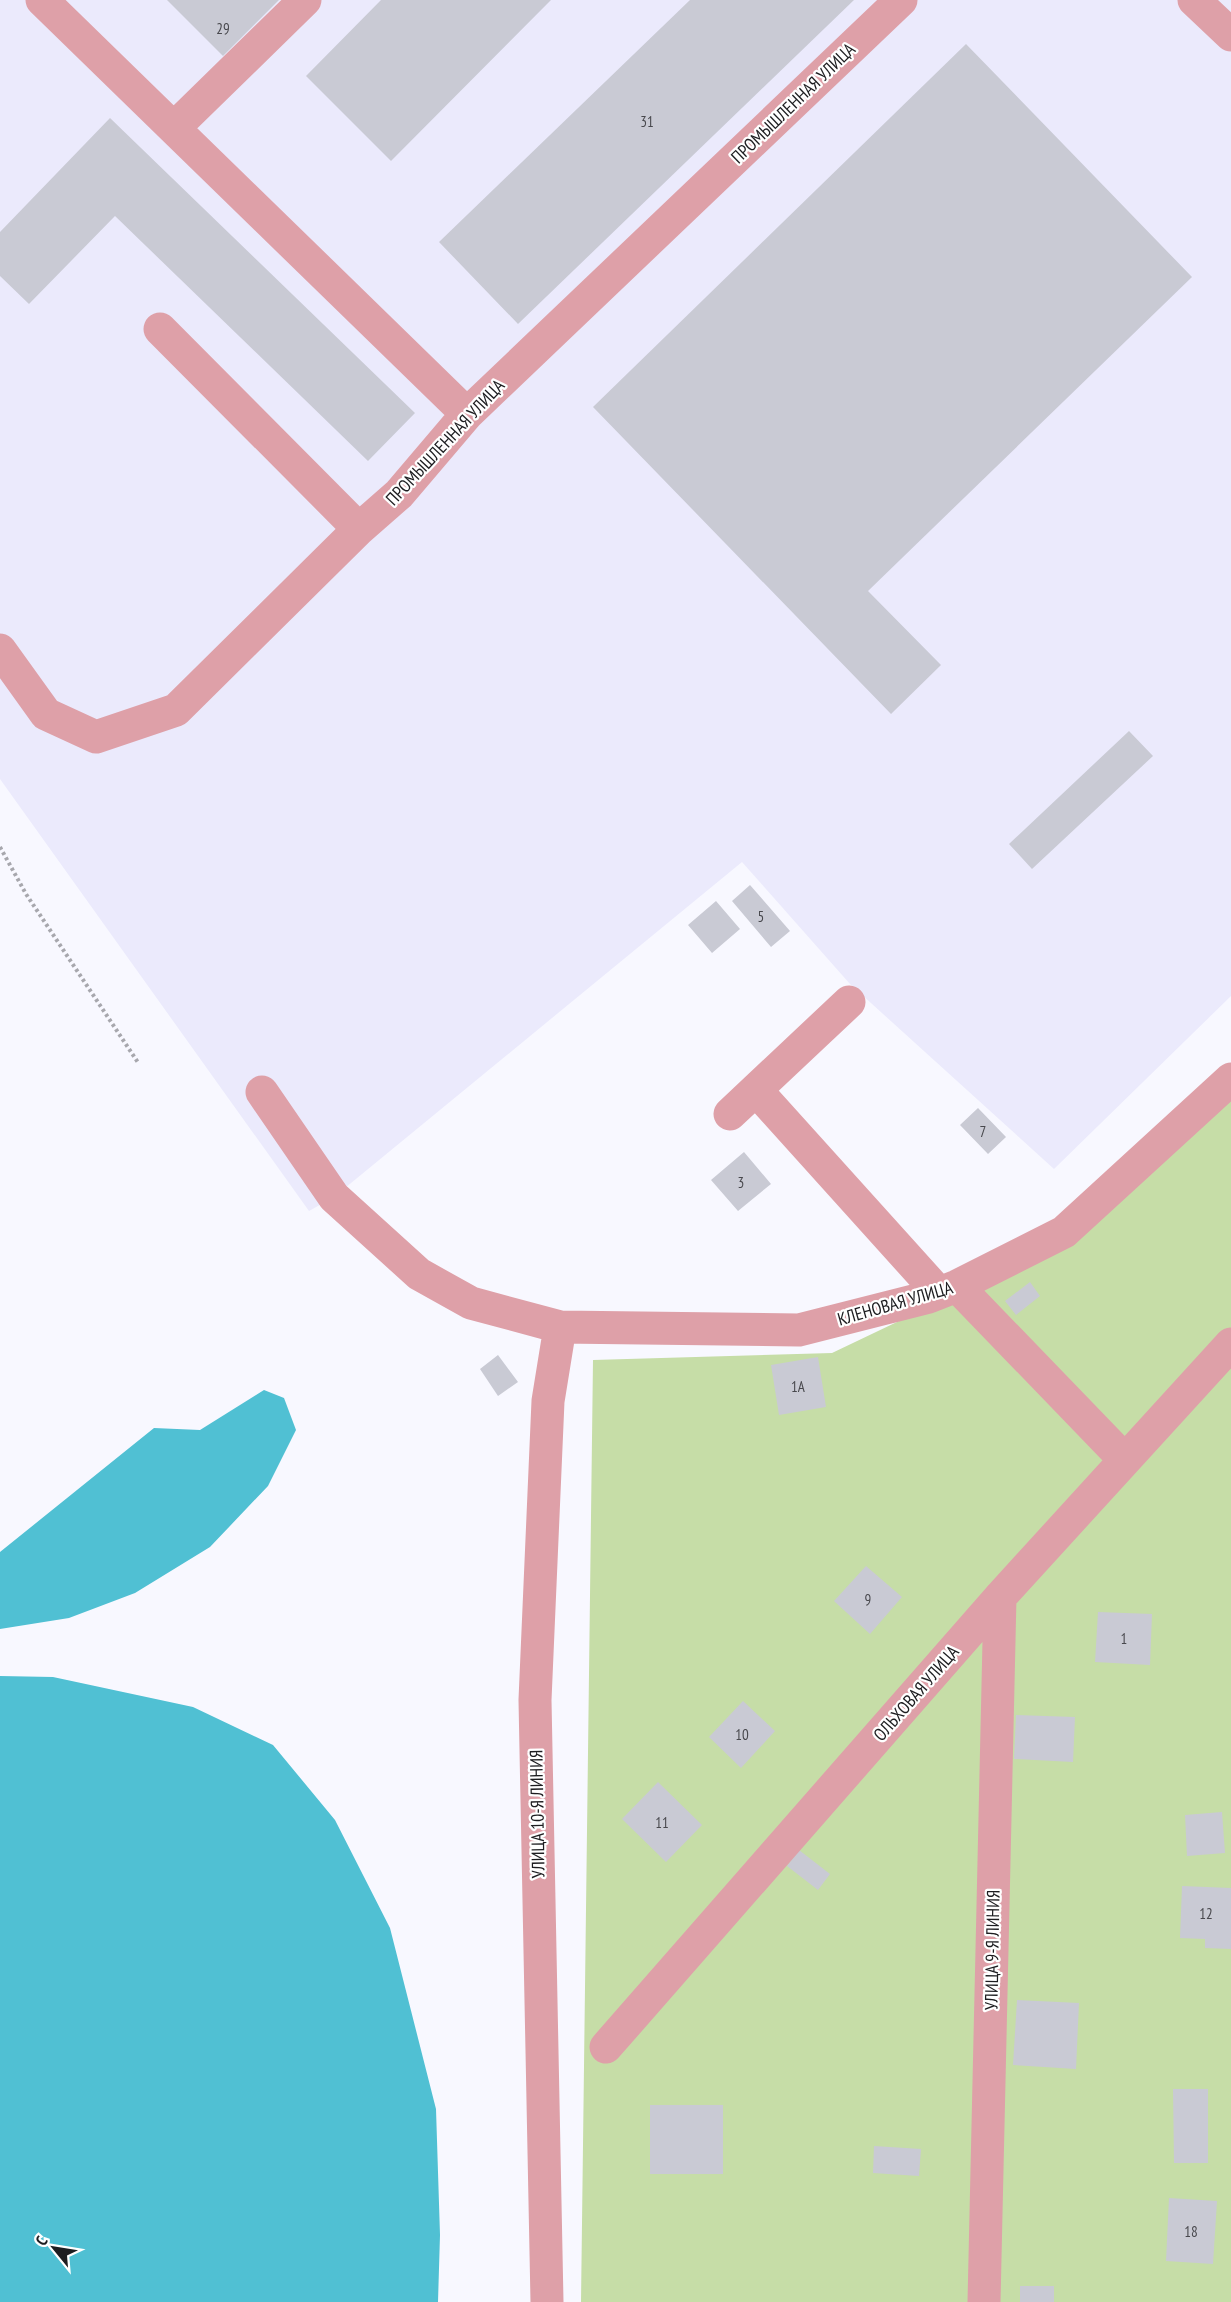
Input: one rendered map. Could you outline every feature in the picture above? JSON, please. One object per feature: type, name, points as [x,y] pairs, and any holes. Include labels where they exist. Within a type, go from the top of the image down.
[{"type":"street","points":[[42,0],[467,414]]},
{"type":"street","points":[[174,128],[305,0]]},
{"type":"street","name":"ПРОМЫШЛЕННАЯ УЛИЦА","points":[[0,650],[46,714],[96,737],[176,710],[359,529],[399,494],[467,414],[901,0]]},
{"type":"street","points":[[1194,0],[1231,35]]},
{"type":"street","points":[[160,329],[359,529]]},
{"type":"street","points":[[730,1114],[849,1002]]},
{"type":"street","name":"КЛЕНОВАЯ УЛИЦА","points":[[262,1092],[334,1197],[419,1274],[471,1304],[560,1327],[799,1330],[948,1289],[1064,1232],[1227,1088]]},
{"type":"street","points":[[756,1090],[948,1289],[1125,1460]]},
{"type":"street","name":"УЛИЦА 10-Я ЛИНИЯ","points":[[547,2302],[535,1700],[548,1401],[560,1327]]},
{"type":"street","name":"ОЛЬХОВАЯ УЛИЦА","points":[[606,2048],[1000,1597],[1231,1344]]},
{"type":"street","name":"УЛИЦА 9-Я ЛИНИЯ","points":[[984,2302],[1000,1597]]},
{"type":"path","points":[[0,847],[26,894],[139,1064]]},
{"type":"shaded area","points":[[0,0],[1231,0],[1231,996],[1054,1169],[850,984],[742,862],[334,1197],[309,1211],[0,779]]},
{"type":"green space","points":[[1231,1080],[1231,2302],[581,2302],[593,1360],[832,1353],[1031,1258]]},
{"type":"water","points":[[264,1390],[284,1398],[296,1430],[268,1486],[210,1547],[135,1593],[69,1618],[0,1629],[0,1552],[154,1428],[200,1430]]},
{"type":"water","points":[[0,1676],[53,1677],[193,1707],[273,1745],[335,1820],[390,1928],[436,2109],[440,2235],[438,2302],[0,2302]]},
{"type":"building","points":[[167,0],[279,0],[223,56]]},
{"type":"building","points":[[381,0],[551,0],[391,161],[306,76]]},
{"type":"building","points":[[690,0],[854,0],[518,324],[439,242]]},
{"type":"building","points":[[966,44],[1192,277],[868,591],[941,665],[891,714],[593,407]]},
{"type":"building","points":[[110,118],[415,413],[368,461],[115,216],[29,304],[0,276],[0,232]]},
{"type":"building","points":[[1129,731],[1153,756],[1032,869],[1009,844]]},
{"type":"building","points":[[750,885],[790,931],[771,947],[732,901]]},
{"type":"building","points":[[716,901],[740,929],[712,953],[688,925]]},
{"type":"building","points":[[978,1108],[1006,1137],[988,1154],[960,1125]]},
{"type":"building","points":[[744,1152],[771,1184],[738,1211],[711,1180]]},
{"type":"building","points":[[1030,1282],[1040,1296],[1016,1315],[1005,1301]]},
{"type":"building","points":[[498,1355],[518,1382],[498,1396],[480,1369]]},
{"type":"building","points":[[818,1357],[826,1407],[779,1415],[771,1365]]},
{"type":"building","points":[[866,1566],[902,1597],[870,1634],[834,1601]]},
{"type":"building","points":[[1098,1612],[1152,1614],[1150,1665],[1095,1662]]},
{"type":"building","points":[[743,1701],[775,1731],[741,1768],[709,1737]]},
{"type":"building","points":[[1016,1715],[1075,1717],[1073,1762],[1014,1759]]},
{"type":"building","points":[[658,1782],[702,1825],[666,1862],[622,1819]]},
{"type":"building","points":[[1222,1812],[1225,1853],[1187,1856],[1185,1815]]},
{"type":"building","points":[[799,1850],[830,1874],[818,1890],[787,1866]]},
{"type":"building","points":[[1182,1886],[1231,1888],[1231,1949],[1205,1948],[1205,1939],[1180,1938]]},
{"type":"building","points":[[1017,2000],[1079,2003],[1076,2069],[1013,2065]]},
{"type":"building","points":[[1173,2089],[1208,2089],[1208,2163],[1174,2163]]},
{"type":"building","points":[[650,2105],[723,2105],[723,2174],[650,2174]]},
{"type":"building","points":[[874,2146],[921,2149],[919,2176],[873,2173]]},
{"type":"building","points":[[1169,2198],[1217,2201],[1213,2264],[1166,2261]]},
{"type":"building","points":[[1020,2286],[1054,2286],[1054,2302],[1020,2302]]}]
